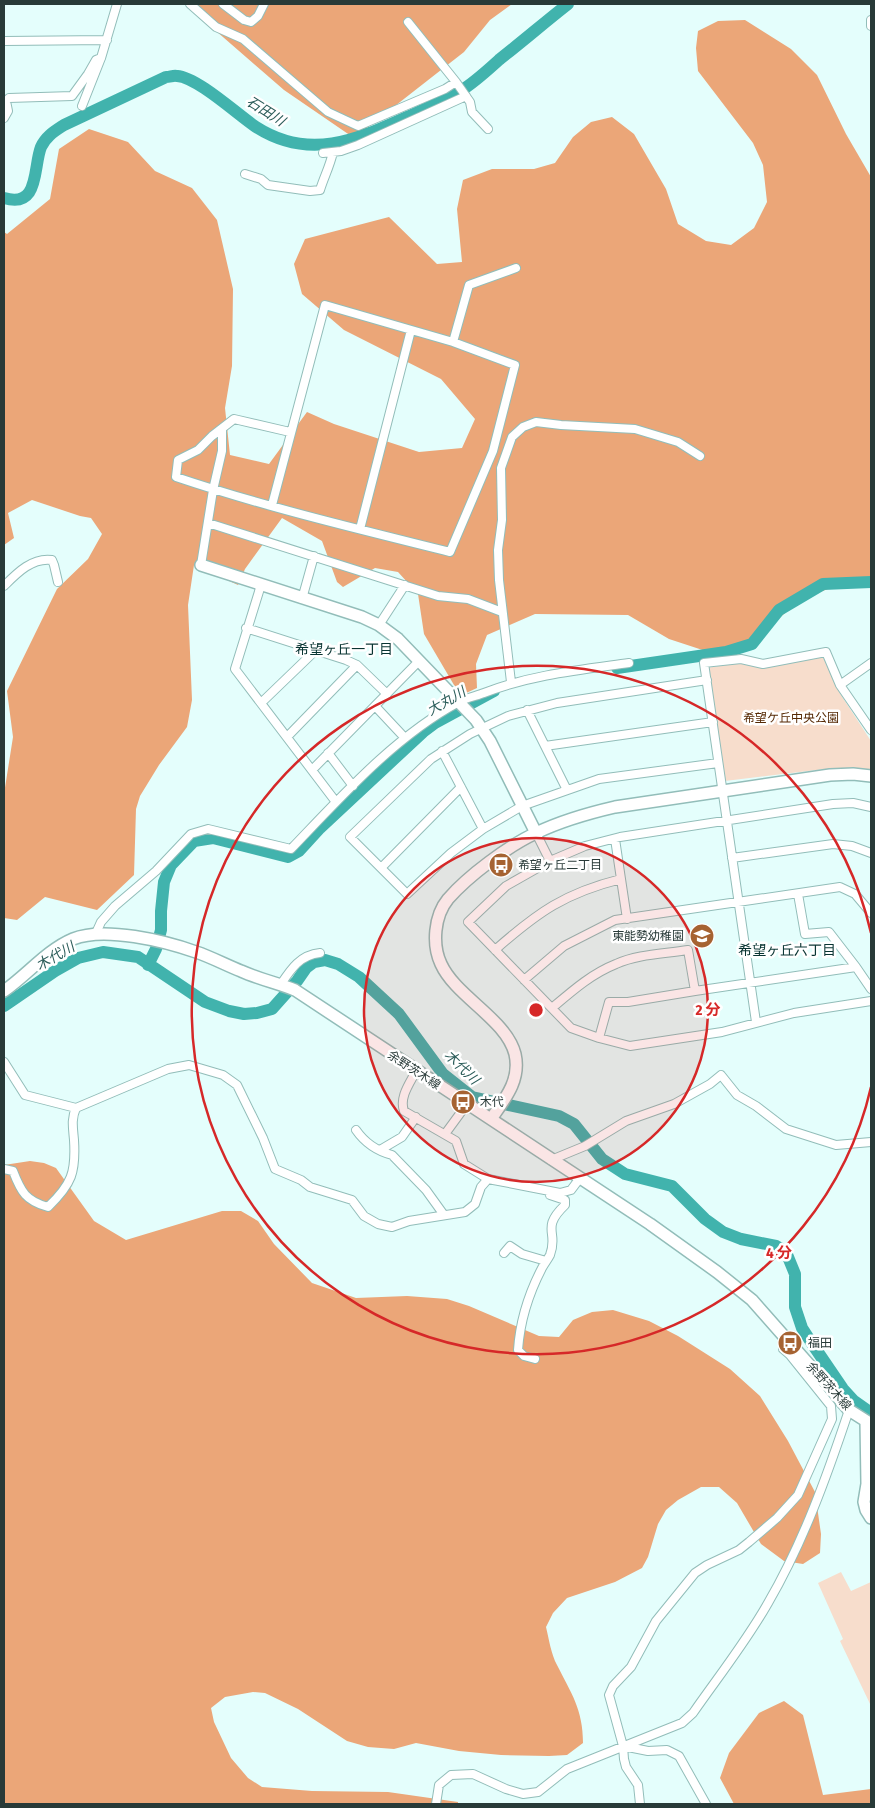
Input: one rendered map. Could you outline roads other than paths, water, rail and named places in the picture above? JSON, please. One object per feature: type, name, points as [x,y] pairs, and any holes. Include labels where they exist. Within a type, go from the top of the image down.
[{"type":"street","points":[[82,106],[117,4]]},
{"type":"street","points":[[190,4],[216,27],[243,39],[328,112],[358,126],[445,89],[456,82]]},
{"type":"street","points":[[223,4],[244,20],[250,22],[258,16],[264,4]]},
{"type":"street","points":[[871,20],[871,26]]},
{"type":"street","points":[[408,22],[466,96],[472,112],[488,129]]},
{"type":"street","points":[[4,41],[106,40]]},
{"type":"street","points":[[4,118],[8,111],[6,101],[9,98],[72,96],[96,60],[100,58]]},
{"type":"street","points":[[322,153],[358,145],[466,96]]},
{"type":"street","points":[[246,174],[261,179],[268,185],[310,191],[320,190],[329,169],[333,152]]},
{"type":"street","points":[[453,342],[469,285],[516,268]]},
{"type":"street","points":[[272,505],[325,306],[453,342],[515,365],[493,451],[450,552],[213,490],[176,477],[178,460],[198,450],[234,419],[290,432]]},
{"type":"street","points":[[360,529],[411,330]]},
{"type":"street","points":[[511,682],[502,612],[498,550],[502,520],[501,468],[512,437],[523,427],[536,422],[635,429],[678,442],[700,456]]},
{"type":"street","points":[[222,430],[222,451],[213,490],[202,565],[362,617],[379,625],[398,639],[482,728],[550,861]]},
{"type":"street","points":[[208,523],[438,596],[468,599],[502,612]]},
{"type":"street","points":[[302,599],[314,556]]},
{"type":"street","points":[[4,586],[22,568],[45,559],[52,560],[58,582]]},
{"type":"street","points":[[379,625],[405,584]]},
{"type":"street","points":[[260,585],[235,669],[336,802]]},
{"type":"street","points":[[246,628],[357,665],[387,694]]},
{"type":"street","points":[[261,703],[316,650]]},
{"type":"street","points":[[756,1022],[704,663],[741,659],[763,664],[826,652],[840,685],[871,730]]},
{"type":"street","points":[[312,770],[419,661]]},
{"type":"street","points":[[96,933],[101,922],[115,906],[156,872],[191,834],[208,829],[291,849],[336,802],[404,737],[462,705],[511,682],[629,663]]},
{"type":"street","points":[[840,685],[871,663]]},
{"type":"street","points":[[287,737],[357,665]]},
{"type":"street","points":[[707,680],[557,703],[508,716],[470,734],[431,759],[350,837],[406,894],[451,853],[482,829],[522,806],[599,780],[718,763]]},
{"type":"street","points":[[375,706],[404,737]]},
{"type":"street","points":[[527,710],[567,790]]},
{"type":"street","points":[[545,746],[712,722]]},
{"type":"street","points":[[442,751],[482,829]]},
{"type":"street","points":[[328,753],[353,786]]},
{"type":"street","points":[[492,1117],[514,1083],[516,1070],[515,1055],[511,1044],[499,1027],[449,977],[440,963],[436,950],[436,932],[440,913],[448,900],[478,872],[536,833],[592,812],[615,806],[830,775],[853,774],[871,776]]},
{"type":"street","points":[[380,868],[461,787]]},
{"type":"street","points":[[871,807],[852,803],[833,804],[615,839],[586,846],[550,861],[506,886],[468,922],[571,1028],[630,1046],[722,1032],[794,1012],[871,1001]]},
{"type":"street","points":[[615,839],[627,919]]},
{"type":"street","points":[[732,858],[833,844],[869,852],[871,842]]},
{"type":"street","points":[[495,950],[522,926],[567,897],[621,878]]},
{"type":"street","points":[[524,980],[564,946],[615,920],[840,887],[855,894],[871,913]]},
{"type":"street","points":[[798,894],[805,934],[829,932],[871,989]]},
{"type":"street","name":"余野茨木線","points":[[4,991],[60,945],[74,938],[96,933],[112,933],[196,952],[242,972],[287,987],[467,1104],[492,1117],[551,1160],[650,1224],[741,1290],[763,1312],[849,1410],[869,1423]]},
{"type":"street","points":[[552,1008],[591,976],[616,963],[636,957],[688,950],[695,991]]},
{"type":"street","points":[[287,987],[292,968],[306,956],[320,953]]},
{"type":"street","points":[[599,1038],[609,1002],[628,1002],[856,967]]},
{"type":"street","points":[[4,1062],[25,1095],[76,1108],[168,1068],[189,1064],[223,1075],[237,1085],[263,1138],[275,1169],[301,1180],[310,1188],[352,1200],[364,1216],[378,1224],[392,1227],[409,1221],[465,1212],[475,1204],[481,1187],[488,1179]]},
{"type":"street","points":[[416,1071],[402,1098],[404,1111],[456,1141],[464,1164],[488,1179],[560,1193],[571,1190],[580,1178]]},
{"type":"street","points":[[551,1160],[585,1146],[626,1121],[674,1104],[710,1084],[721,1075],[737,1095],[756,1106],[786,1129],[836,1145],[871,1142]]},
{"type":"street","points":[[445,1134],[467,1104]]},
{"type":"street","points":[[4,1170],[13,1171],[20,1190],[35,1203],[48,1207],[61,1194],[73,1174],[72,1118],[76,1108]]},
{"type":"street","points":[[380,1150],[402,1137],[416,1117]]},
{"type":"street","points":[[356,1130],[364,1141],[392,1155],[410,1172],[444,1215]]},
{"type":"street","points":[[535,1359],[519,1353],[519,1336],[528,1298],[551,1254],[552,1219],[565,1202],[538,1189]]},
{"type":"street","points":[[504,1253],[510,1246],[522,1254],[546,1261]]},
{"type":"street","points":[[640,1804],[638,1785],[626,1767],[623,1746],[610,1695],[613,1686],[631,1667],[656,1621],[695,1573],[707,1565],[739,1550],[777,1518],[798,1495],[832,1419],[831,1406],[783,1349]]},
{"type":"street","points":[[436,1804],[439,1786],[451,1775],[473,1774],[506,1789],[523,1794],[538,1792],[567,1769],[682,1722],[693,1713],[768,1604],[803,1533],[830,1467],[849,1410]]},
{"type":"street","points":[[869,1423],[867,1484],[864,1502],[871,1518]]},
{"type":"street","points":[[623,1746],[648,1751],[667,1750],[679,1756],[706,1804]]},
{"type":"waterway","name":"石田川","points":[[4,198],[16,200],[24,197],[29,192],[33,184],[41,147],[45,140],[54,132],[64,125],[166,77],[176,76],[195,83],[206,89],[256,127],[276,137],[295,143],[314,145],[332,143],[369,133],[458,92],[478,78],[568,4]]},
{"type":"waterway","name":"大丸川","points":[[617,668],[726,652],[752,644],[779,610],[823,584],[871,582]]},
{"type":"waterway","name":"大丸川","points":[[148,965],[156,949],[161,930],[164,882],[171,865],[194,841],[213,838],[288,857],[299,851],[320,828],[423,732],[435,723],[494,691]]},
{"type":"waterway","name":"木代川","points":[[4,1006],[55,971],[78,958],[103,952],[138,957],[205,1002],[229,1011],[244,1014],[272,1009],[306,968],[314,962],[325,960],[338,964],[359,977],[399,1014],[443,1074],[472,1097],[559,1116],[574,1124],[602,1159],[625,1174],[672,1186],[705,1219],[723,1232],[741,1239],[776,1246],[786,1252],[795,1274],[795,1307],[802,1328],[843,1389],[854,1401],[871,1413]]},
{"type":"place","name":"希望ヶ丘二丁目","points":[[501,865]]},
{"type":"place","name":"東能勢幼稚園","points":[[702,936]]},
{"type":"place","name":"木代","points":[[463,1102]]},
{"type":"place","name":"福田","points":[[790,1343]]},
{"type":"district","name":"希望ヶ丘一丁目","points":[[344,649]]},
{"type":"district","name":"希望ヶ丘六丁目","points":[[787,950]]},
{"type":"park label","name":"希望ケ丘中央公園","points":[[791,718]]}]
